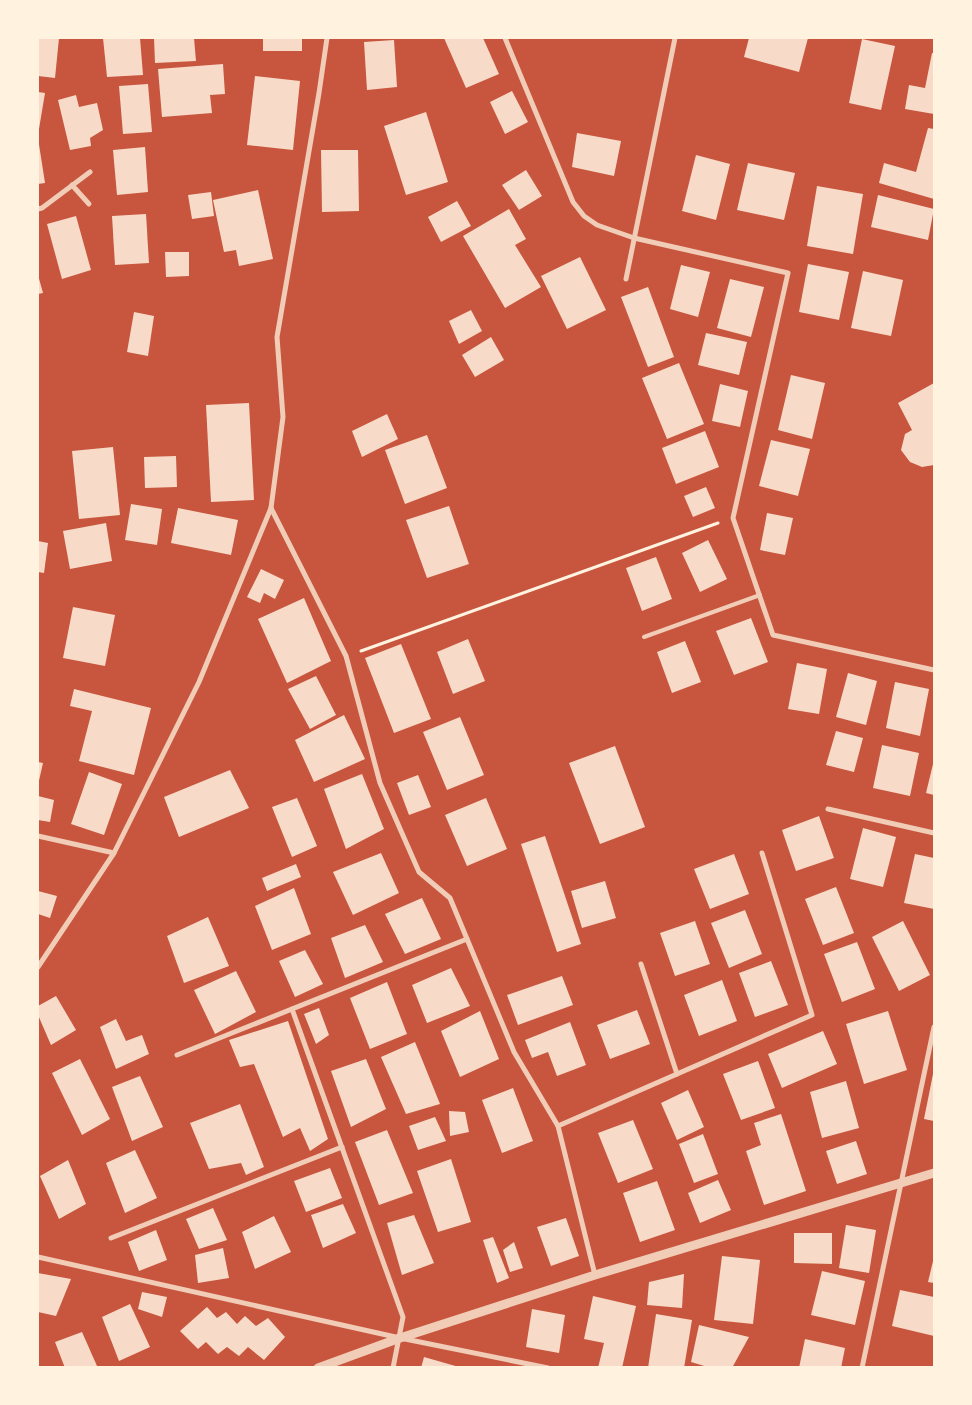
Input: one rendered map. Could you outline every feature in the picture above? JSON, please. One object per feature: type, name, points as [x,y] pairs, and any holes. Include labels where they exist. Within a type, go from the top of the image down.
[{"type":"street","points":[[38,967],[114,853],[199,682],[271,508],[282,417],[277,337],[327,38]]},
{"type":"street","points":[[505,38],[573,202],[584,216],[597,225],[634,238],[788,274],[733,518],[774,634],[934,670]]},
{"type":"street","points":[[626,279],[675,38]]},
{"type":"street","points":[[38,209],[42,208],[90,172]]},
{"type":"street","points":[[72,185],[89,204]]},
{"type":"street","points":[[271,508],[346,656],[380,783],[419,872],[450,898],[514,1052],[558,1126],[595,1275]]},
{"type":"street","points":[[828,809],[934,833]]},
{"type":"street","points":[[38,836],[114,853]]},
{"type":"street","points":[[558,1126],[812,1015],[762,852]]},
{"type":"street","points":[[177,1055],[467,939]]},
{"type":"street","points":[[641,964],[677,1074]]},
{"type":"street","points":[[292,1009],[402,1316],[400,1338],[393,1368]]},
{"type":"street","points":[[862,1368],[934,1027]]},
{"type":"street","points":[[111,1238],[342,1147]]},
{"type":"street","points":[[318,1368],[400,1338],[595,1275],[934,1173]]},
{"type":"street","points":[[38,1257],[400,1338],[548,1368]]},
{"type":"lane","points":[[644,637],[760,595]]},
{"type":"path","points":[[346,656],[733,518]]},
{"type":"building","points":[[38,38],[59,38],[55,78],[38,76]]},
{"type":"building","points":[[103,38],[140,38],[143,75],[107,77]]},
{"type":"building","points":[[154,38],[194,38],[196,61],[155,63]]},
{"type":"building","points":[[263,38],[302,38],[302,51],[263,51]]},
{"type":"building","points":[[444,38],[483,38],[499,74],[466,88]]},
{"type":"building","points":[[749,38],[808,38],[799,72],[744,57]]},
{"type":"building","points":[[862,39],[895,46],[881,110],[849,103]]},
{"type":"building","points":[[394,40],[397,87],[367,90],[364,42]]},
{"type":"building","points":[[932,53],[934,53],[934,114],[905,109],[909,85],[925,88]]},
{"type":"building","points":[[223,64],[225,94],[210,95],[212,113],[162,117],[158,69]]},
{"type":"building","points":[[255,76],[300,81],[293,150],[247,145]]},
{"type":"building","points":[[148,84],[152,132],[123,134],[119,86]]},
{"type":"building","points":[[512,91],[528,122],[505,134],[490,102]]},
{"type":"building","points":[[38,92],[45,93],[39,129],[38,129]]},
{"type":"building","points":[[76,95],[79,107],[97,103],[103,130],[90,138],[91,146],[70,150],[58,100]]},
{"type":"building","points":[[426,112],[448,182],[406,195],[384,126]]},
{"type":"building","points":[[928,128],[934,129],[934,199],[879,183],[884,163],[916,172]]},
{"type":"building","points":[[577,133],[621,141],[614,176],[572,167]]},
{"type":"building","points":[[38,138],[45,183],[38,184]]},
{"type":"building","points":[[145,147],[148,192],[117,195],[113,150]]},
{"type":"building","points":[[321,150],[358,150],[359,211],[322,212]]},
{"type":"building","points":[[696,155],[730,164],[716,220],[682,211]]},
{"type":"building","points":[[748,163],[795,173],[784,220],[737,210]]},
{"type":"building","points":[[526,170],[542,196],[519,210],[502,185]]},
{"type":"building","points":[[817,186],[863,194],[853,254],[807,246]]},
{"type":"building","points":[[258,190],[273,259],[239,266],[236,250],[224,252],[213,200]]},
{"type":"building","points":[[211,192],[214,216],[192,219],[188,195]]},
{"type":"building","points":[[878,195],[934,209],[928,240],[871,227]]},
{"type":"building","points":[[457,201],[471,226],[441,242],[428,217]]},
{"type":"building","points":[[509,209],[526,239],[515,245],[541,287],[505,308],[463,236]]},
{"type":"building","points":[[146,214],[149,263],[115,265],[112,216]]},
{"type":"building","points":[[76,216],[91,270],[62,279],[47,224]]},
{"type":"building","points":[[165,252],[189,252],[189,276],[166,277]]},
{"type":"building","points":[[580,257],[606,310],[567,329],[541,276]]},
{"type":"building","points":[[808,264],[849,272],[839,320],[799,312]]},
{"type":"building","points":[[681,265],[710,272],[698,317],[670,309]]},
{"type":"building","points":[[863,271],[903,280],[891,336],[851,328]]},
{"type":"building","points":[[38,275],[43,293],[38,294]]},
{"type":"building","points":[[730,279],[764,287],[751,337],[717,328]]},
{"type":"building","points":[[648,287],[674,357],[648,367],[621,297]]},
{"type":"building","points":[[471,310],[482,331],[459,344],[449,321]]},
{"type":"building","points":[[134,312],[154,316],[148,356],[127,352]]},
{"type":"building","points":[[706,333],[747,342],[739,375],[698,365]]},
{"type":"building","points":[[491,337],[504,360],[475,377],[462,355]]},
{"type":"building","points":[[679,363],[704,424],[667,439],[642,378]]},
{"type":"building","points":[[791,375],[825,383],[812,439],[778,430]]},
{"type":"building","points":[[934,383],[934,465],[922,467],[910,462],[901,450],[905,434],[912,430],[898,403]]},
{"type":"building","points":[[720,384],[748,391],[740,427],[712,421]]},
{"type":"building","points":[[249,403],[254,500],[211,502],[206,405]]},
{"type":"building","points":[[387,414],[398,439],[362,457],[352,431]]},
{"type":"building","points":[[705,431],[719,467],[676,484],[662,448]]},
{"type":"building","points":[[427,435],[447,488],[405,504],[385,450]]},
{"type":"building","points":[[771,440],[810,449],[798,496],[759,486]]},
{"type":"building","points":[[113,447],[120,515],[79,519],[72,451]]},
{"type":"building","points":[[176,456],[177,487],[145,488],[144,457]]},
{"type":"building","points":[[706,487],[715,508],[693,517],[684,496]]},
{"type":"building","points":[[131,504],[162,509],[157,545],[125,540]]},
{"type":"building","points":[[449,506],[469,564],[427,578],[406,520]]},
{"type":"building","points":[[178,508],[238,520],[231,555],[171,543]]},
{"type":"building","points":[[767,513],[793,518],[785,555],[760,550]]},
{"type":"building","points":[[106,523],[112,561],[70,569],[63,531]]},
{"type":"building","points":[[708,540],[727,579],[700,592],[682,553]]},
{"type":"building","points":[[38,541],[48,543],[44,573],[38,572]]},
{"type":"building","points":[[656,557],[672,599],[642,611],[626,568]]},
{"type":"building","points":[[261,569],[284,580],[275,599],[264,593],[260,603],[247,597]]},
{"type":"building","points":[[304,598],[331,661],[287,683],[258,619]]},
{"type":"building","points":[[73,607],[115,615],[105,666],[63,658]]},
{"type":"building","points":[[751,618],[768,662],[734,675],[716,631]]},
{"type":"building","points":[[468,639],[485,681],[453,694],[437,652]]},
{"type":"building","points":[[685,641],[701,682],[672,693],[657,652]]},
{"type":"building","points":[[401,644],[431,719],[394,733],[365,658]]},
{"type":"building","points":[[797,663],[827,669],[819,714],[788,709]]},
{"type":"building","points":[[848,673],[877,681],[866,725],[836,717]]},
{"type":"building","points":[[316,676],[336,715],[310,729],[288,689]]},
{"type":"building","points":[[895,682],[929,689],[920,736],[886,728]]},
{"type":"building","points":[[74,689],[151,708],[134,775],[79,761],[92,711],[70,706]]},
{"type":"building","points":[[344,715],[365,759],[314,782],[295,740]]},
{"type":"building","points":[[460,717],[484,775],[447,790],[423,732]]},
{"type":"building","points":[[836,731],[863,738],[854,772],[826,765]]},
{"type":"building","points":[[882,745],[919,753],[910,796],[873,788]]},
{"type":"building","points":[[615,746],[645,827],[600,844],[569,763]]},
{"type":"building","points":[[934,760],[934,795],[926,793]]},
{"type":"building","points":[[38,762],[43,763],[38,785]]},
{"type":"building","points":[[230,770],[249,808],[179,837],[164,797]]},
{"type":"building","points":[[89,772],[122,784],[104,835],[71,824]]},
{"type":"building","points":[[362,774],[384,829],[346,849],[324,789]]},
{"type":"building","points":[[418,775],[431,807],[409,815],[397,783]]},
{"type":"building","points":[[38,796],[54,800],[50,822],[38,820]]},
{"type":"building","points":[[297,798],[317,846],[292,857],[272,807]]},
{"type":"building","points":[[486,798],[507,849],[467,866],[445,815]]},
{"type":"building","points":[[819,816],[834,858],[796,871],[782,830]]},
{"type":"building","points":[[863,828],[896,837],[883,887],[850,879]]},
{"type":"building","points":[[545,836],[581,944],[557,952],[521,844]]},
{"type":"building","points":[[381,853],[399,893],[353,915],[333,872]]},
{"type":"building","points":[[734,854],[749,894],[710,909],[694,869]]},
{"type":"building","points":[[915,854],[934,858],[934,909],[904,903]]},
{"type":"building","points":[[296,864],[301,877],[267,891],[262,878]]},
{"type":"building","points":[[605,881],[616,918],[582,928],[571,891]]},
{"type":"building","points":[[836,887],[854,933],[823,945],[805,899]]},
{"type":"building","points":[[294,888],[311,934],[272,950],[255,906]]},
{"type":"building","points":[[38,891],[57,896],[50,918],[38,914]]},
{"type":"building","points":[[422,898],[441,939],[405,954],[385,914]]},
{"type":"building","points":[[745,910],[762,954],[729,968],[711,923]]},
{"type":"building","points":[[208,917],[229,966],[184,983],[167,936]]},
{"type":"building","points":[[695,921],[710,964],[675,976],[660,933]]},
{"type":"building","points":[[903,921],[930,975],[899,991],[872,937]]},
{"type":"building","points":[[365,925],[383,962],[345,978],[331,938]]},
{"type":"building","points":[[857,942],[875,989],[842,1002],[824,954]]},
{"type":"building","points":[[305,950],[323,984],[295,997],[279,961]]},
{"type":"building","points":[[771,961],[788,1005],[755,1017],[739,973]]},
{"type":"building","points":[[451,968],[470,1006],[427,1023],[412,985]]},
{"type":"building","points":[[236,971],[256,1012],[215,1034],[194,990]]},
{"type":"building","points":[[562,976],[573,1005],[518,1025],[507,995]]},
{"type":"building","points":[[722,980],[737,1021],[699,1036],[684,995]]},
{"type":"building","points":[[387,982],[407,1034],[370,1049],[350,998]]},
{"type":"building","points":[[56,996],[76,1030],[51,1045],[38,1015],[38,1006]]},
{"type":"building","points":[[319,1008],[329,1035],[316,1044],[304,1014]]},
{"type":"building","points":[[637,1010],[650,1044],[610,1059],[597,1025]]},
{"type":"building","points":[[480,1011],[499,1059],[460,1077],[441,1031]]},
{"type":"building","points":[[888,1011],[907,1070],[864,1084],[846,1024]]},
{"type":"building","points":[[116,1019],[126,1041],[142,1035],[149,1054],[116,1069],[100,1027]]},
{"type":"building","points":[[288,1021],[328,1139],[310,1151],[300,1128],[283,1137],[254,1064],[240,1067],[229,1040]]},
{"type":"building","points":[[570,1022],[586,1065],[557,1076],[548,1052],[532,1058],[525,1040]]},
{"type":"building","points":[[823,1031],[837,1064],[782,1088],[768,1054]]},
{"type":"building","points":[[415,1042],[440,1104],[406,1114],[381,1057]]},
{"type":"building","points":[[80,1059],[110,1119],[82,1135],[52,1073]]},
{"type":"building","points":[[366,1059],[386,1109],[351,1127],[331,1071]]},
{"type":"building","points":[[758,1061],[775,1108],[741,1120],[723,1074]]},
{"type":"building","points":[[934,1069],[934,1121],[924,1119]]},
{"type":"building","points":[[140,1076],[163,1127],[132,1141],[112,1087]]},
{"type":"building","points":[[846,1081],[859,1128],[822,1138],[810,1092]]},
{"type":"building","points":[[513,1088],[533,1141],[502,1153],[482,1100]]},
{"type":"building","points":[[688,1090],[704,1127],[677,1140],[661,1103]]},
{"type":"building","points":[[240,1104],[264,1167],[246,1175],[241,1163],[209,1169],[190,1123]]},
{"type":"building","points":[[449,1111],[465,1112],[469,1132],[450,1136]]},
{"type":"building","points":[[781,1114],[806,1191],[764,1205],[746,1151],[761,1145],[754,1123]]},
{"type":"building","points":[[435,1117],[446,1141],[418,1150],[409,1126]]},
{"type":"building","points":[[633,1120],[653,1169],[618,1183],[598,1133]]},
{"type":"building","points":[[387,1130],[413,1193],[379,1205],[355,1142]]},
{"type":"building","points":[[703,1134],[718,1174],[694,1183],[679,1144]]},
{"type":"building","points":[[856,1141],[867,1174],[837,1184],[826,1151]]},
{"type":"building","points":[[135,1150],[157,1198],[125,1213],[106,1163]]},
{"type":"building","points":[[451,1159],[471,1222],[438,1232],[417,1171]]},
{"type":"building","points":[[68,1160],[86,1204],[59,1219],[40,1176]]},
{"type":"building","points":[[330,1168],[342,1198],[306,1212],[294,1181]]},
{"type":"building","points":[[718,1180],[731,1210],[700,1223],[688,1193]]},
{"type":"building","points":[[657,1181],[675,1230],[640,1242],[623,1193]]},
{"type":"building","points":[[343,1204],[356,1233],[323,1248],[311,1215]]},
{"type":"building","points":[[213,1208],[227,1240],[199,1249],[186,1219]]},
{"type":"building","points":[[414,1215],[434,1263],[402,1275],[387,1223]]},
{"type":"building","points":[[274,1216],[291,1252],[255,1269],[242,1232]]},
{"type":"building","points":[[566,1218],[579,1256],[551,1266],[537,1227]]},
{"type":"building","points":[[846,1225],[876,1230],[869,1273],[839,1268]]},
{"type":"building","points":[[156,1230],[167,1260],[139,1271],[128,1242]]},
{"type":"building","points":[[794,1233],[832,1233],[832,1264],[794,1263]]},
{"type":"building","points":[[493,1237],[509,1278],[497,1283],[483,1240]]},
{"type":"building","points":[[514,1242],[523,1268],[510,1272],[503,1250]]},
{"type":"building","points":[[223,1248],[229,1278],[198,1283],[195,1255]]},
{"type":"building","points":[[722,1256],[760,1260],[753,1324],[714,1320]]},
{"type":"building","points":[[934,1257],[934,1283],[928,1282]]},
{"type":"building","points":[[822,1271],[865,1281],[855,1325],[811,1315]]},
{"type":"building","points":[[38,1273],[71,1279],[56,1316],[38,1312]]},
{"type":"building","points":[[684,1274],[682,1308],[647,1305],[649,1282]]},
{"type":"building","points":[[900,1290],[934,1297],[934,1336],[892,1326]]},
{"type":"building","points":[[142,1292],[167,1297],[162,1317],[138,1309]]},
{"type":"building","points":[[593,1296],[636,1306],[622,1368],[598,1368],[604,1343],[584,1339]]},
{"type":"building","points":[[130,1304],[150,1347],[119,1361],[102,1317]]},
{"type":"building","points":[[207,1307],[217,1318],[226,1312],[237,1324],[245,1316],[256,1326],[268,1318],[285,1337],[264,1360],[248,1347],[239,1356],[227,1347],[218,1354],[206,1342],[198,1349],[180,1331]]},
{"type":"building","points":[[532,1309],[565,1315],[559,1353],[526,1347]]},
{"type":"building","points":[[656,1314],[692,1320],[684,1368],[648,1368]]},
{"type":"building","points":[[699,1325],[749,1337],[732,1368],[711,1368],[691,1362]]},
{"type":"building","points":[[82,1332],[97,1366],[65,1368],[55,1342]]},
{"type":"building","points":[[805,1339],[845,1348],[841,1368],[799,1368]]},
{"type":"building","points":[[424,1357],[459,1367],[459,1368],[421,1368]]}]
